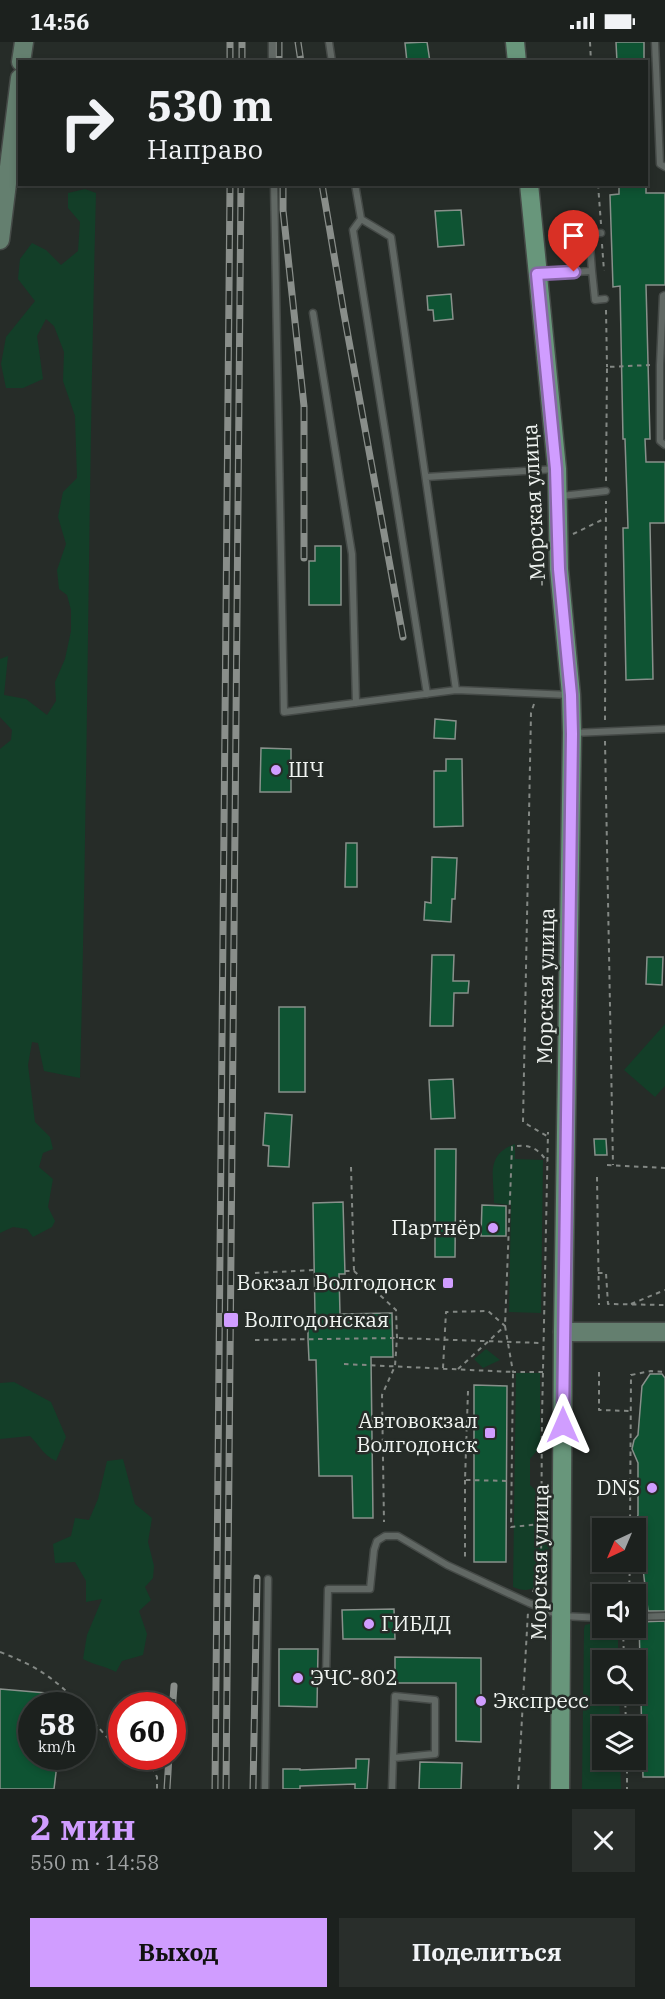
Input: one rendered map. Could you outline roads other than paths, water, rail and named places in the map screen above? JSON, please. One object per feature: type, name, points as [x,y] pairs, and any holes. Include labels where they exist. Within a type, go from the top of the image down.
[{"type":"main road","points":[[21,60],[24,42]]},
{"type":"main road","points":[[515,42],[517,60]]},
{"type":"main road","points":[[0,240],[18,94]]},
{"type":"main road","name":"Морская улица","points":[[529,186],[556,469],[559,569],[571,695],[572,734],[563,1332],[560,1789]]},
{"type":"main road","points":[[563,1332],[665,1332]]},
{"type":"lane","points":[[272,42],[272,60]]},
{"type":"lane","points":[[329,42],[332,60]]},
{"type":"lane","points":[[655,42],[660,164],[665,167]]},
{"type":"lane","points":[[274,186],[284,712],[456,690],[571,695]]},
{"type":"lane","points":[[355,186],[361,219],[353,230],[427,694]]},
{"type":"lane","points":[[361,219],[391,237],[456,690]]},
{"type":"lane","points":[[601,233],[589,234],[595,300],[605,299]]},
{"type":"lane","points":[[537,274],[592,272]]},
{"type":"lane","points":[[665,295],[663,296],[661,342],[660,441],[665,445]]},
{"type":"lane","points":[[313,313],[352,554],[356,703]]},
{"type":"lane","points":[[426,477],[556,469]]},
{"type":"lane","points":[[558,496],[606,491]]},
{"type":"lane","points":[[572,734],[604,730],[665,729]]},
{"type":"lane","points":[[326,1676],[328,1589],[370,1589],[374,1550],[377,1541],[385,1536],[398,1536],[447,1565],[529,1604],[561,1616],[592,1617]]},
{"type":"lane","points":[[265,1789],[268,1579]]},
{"type":"lane","points":[[646,1617],[665,1616]]},
{"type":"lane","points":[[392,1789],[393,1758],[395,1696],[435,1700],[435,1754],[393,1758]]},
{"type":"railway","points":[[230,42],[230,60]]},
{"type":"railway","points":[[242,42],[242,60]]},
{"type":"railway","points":[[279,42],[279,60]]},
{"type":"railway","points":[[298,42],[301,60]]},
{"type":"railway","points":[[215,1789],[230,186]]},
{"type":"railway","points":[[226,1789],[241,186]]},
{"type":"railway","points":[[283,186],[283,210],[304,406],[304,558]]},
{"type":"railway","points":[[322,186],[403,637]]},
{"type":"railway","points":[[253,1789],[257,1578]]},
{"type":"railway","points":[[174,1686],[174,1692]]},
{"type":"railway","points":[[167,1789],[168,1770]]},
{"type":"place","name":"ШЧ","points":[[276,770]]},
{"type":"place","name":"Партнёр","points":[[493,1228]]},
{"type":"place","name":"Вокзал Волгодонск","points":[[448,1283]]},
{"type":"place","name":"Волгодонская","points":[[231,1320]]},
{"type":"place","name":"Автовокзал Волгодонск","points":[[490,1433]]},
{"type":"place","name":"DNS","points":[[652,1488]]},
{"type":"place","name":"ГИБДД","points":[[369,1624]]},
{"type":"place","name":"ЭЧС-802","points":[[298,1678]]},
{"type":"place","name":"Экспресс","points":[[481,1701]]}]
